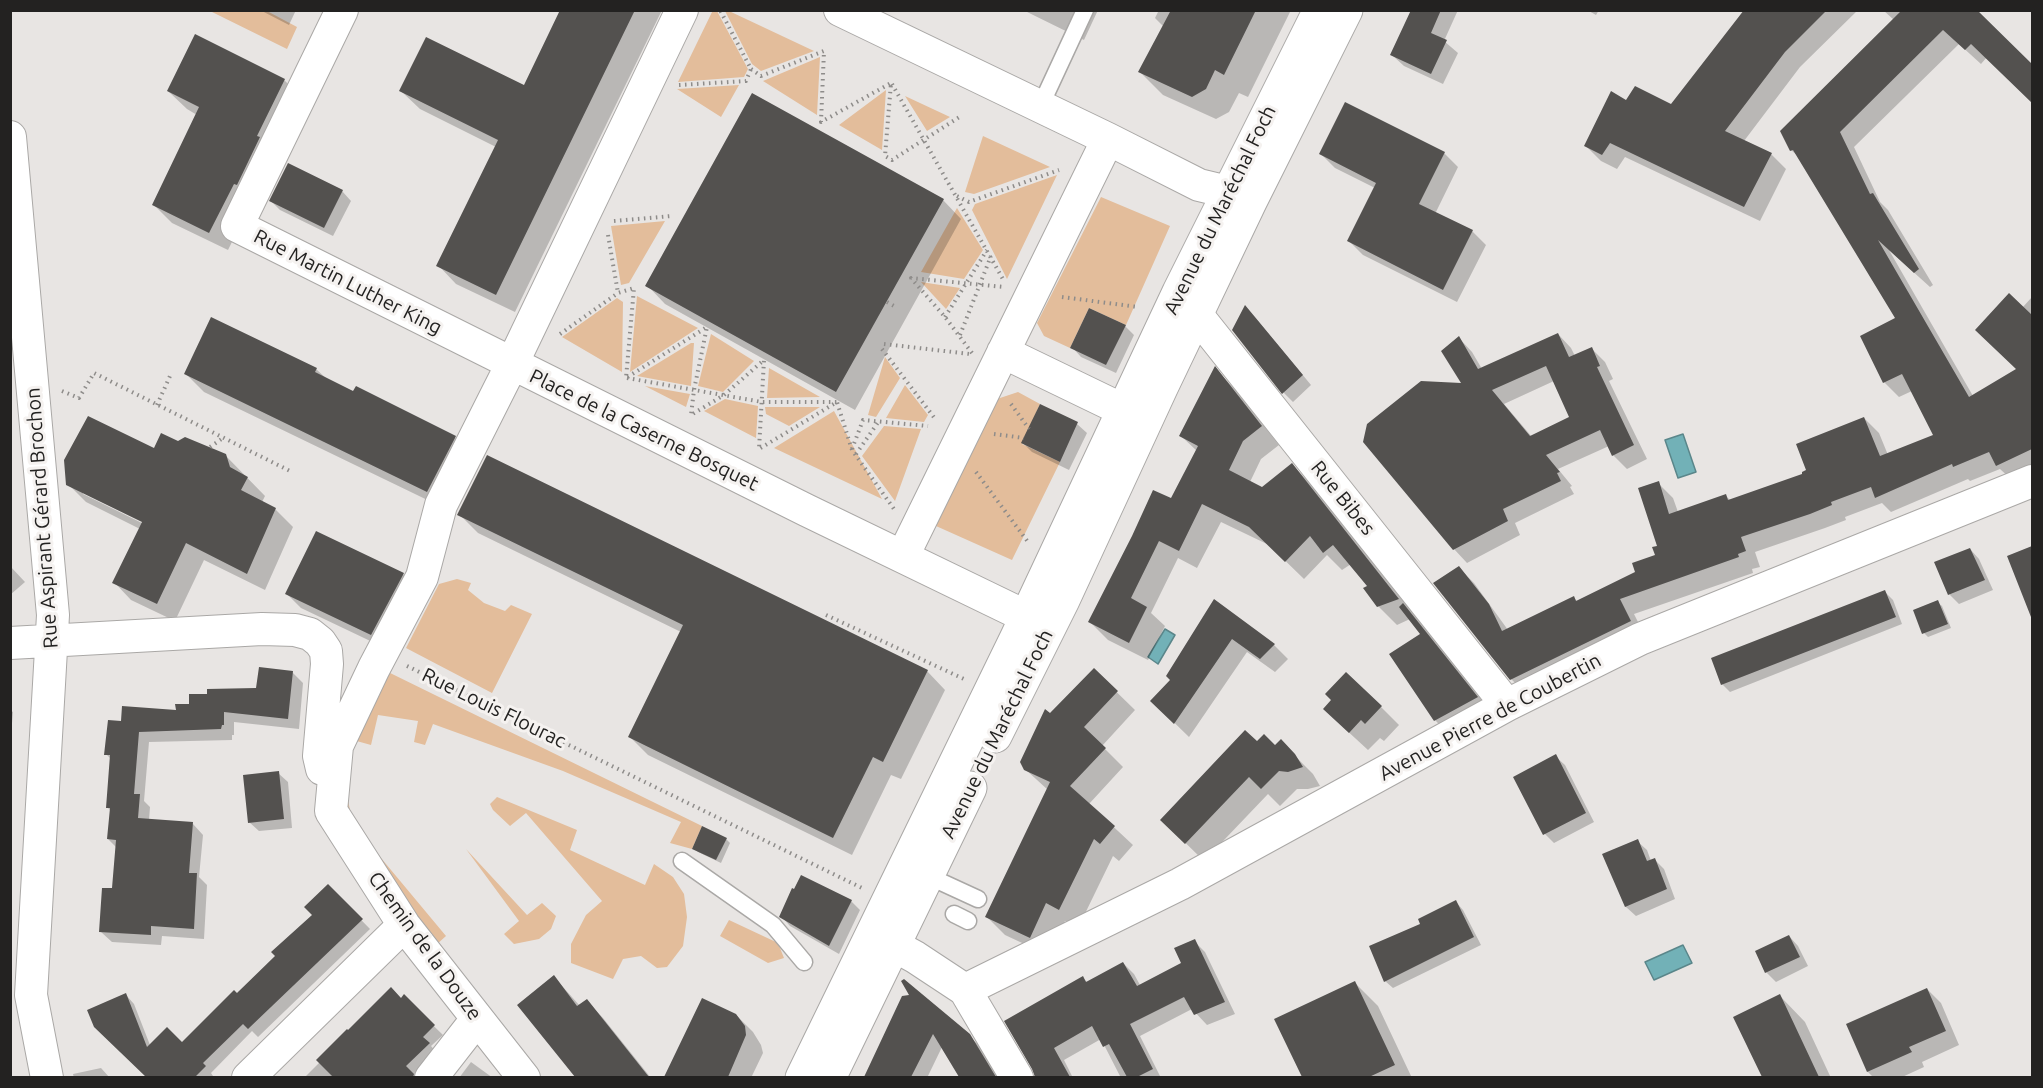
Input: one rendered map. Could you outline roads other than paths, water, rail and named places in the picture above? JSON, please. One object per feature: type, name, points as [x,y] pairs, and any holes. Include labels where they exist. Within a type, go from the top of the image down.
[{"type":"main road","name":"Avenue du Maréchal Foch","points":[[829,1077],[884,940],[890,902],[1027,617],[1123,410],[1188,303],[1239,197],[1320,10]]},
{"type":"main road","name":"Avenue du Maréchal Foch","points":[[1239,197],[1346,10]]},
{"type":"main road","name":"Avenue du Maréchal Foch","points":[[802,1077],[884,940],[928,876],[1063,600],[1161,388],[1188,303]]},
{"type":"street","name":"Rue Martin Luther King","points":[[342,10],[237,226],[512,364]]},
{"type":"street","name":"Place de la Caserne Bosquet","points":[[682,10],[512,364],[1027,617]]},
{"type":"street","points":[[840,10],[1108,138],[1199,185],[1239,197]]},
{"type":"street","name":"Rue Aspirant Gérard Brochon","points":[[10,137],[20,341],[32,377],[53,615],[53,641],[21,968],[31,995],[34,1021],[47,1077]]},
{"type":"street","points":[[903,556],[982,354],[1108,138]]},
{"type":"street","name":"Rue Bibes","points":[[1188,303],[1507,705]]},
{"type":"street","points":[[982,354],[1123,410]]},
{"type":"street","points":[[331,811],[337,746],[381,653],[422,577],[441,505],[512,364]]},
{"type":"street","points":[[1123,410],[1161,388]]},
{"type":"street","points":[[1063,600],[1062,577],[1126,436],[1123,410]]},
{"type":"street","name":"Avenue Pierre de Coubertin","points":[[965,990],[1180,884],[1507,705],[1640,639],[2032,481]]},
{"type":"street","name":"Chemin de la Douze","points":[[53,641],[262,629],[296,630],[310,634],[320,642],[326,651],[327,664],[320,756],[331,811],[404,925],[524,1077]]},
{"type":"street","points":[[10,643],[53,641]]},
{"type":"street","points":[[248,1077],[404,925]]},
{"type":"street","points":[[884,940],[965,990],[1017,1077]]},
{"type":"street","points":[[430,1077],[477,1019]]},
{"type":"lane","points":[[1040,107],[1085,10]]},
{"type":"lane","points":[[682,861],[773,926],[804,962]]},
{"type":"lane","points":[[928,876],[978,899]]},
{"type":"water","points":[[1683,434],[1696,472],[1678,478],[1665,440]]},
{"type":"water","points":[[1165,629],[1175,635],[1158,664],[1148,657]]},
{"type":"water","points":[[1683,945],[1692,963],[1654,980],[1645,962]]}]
